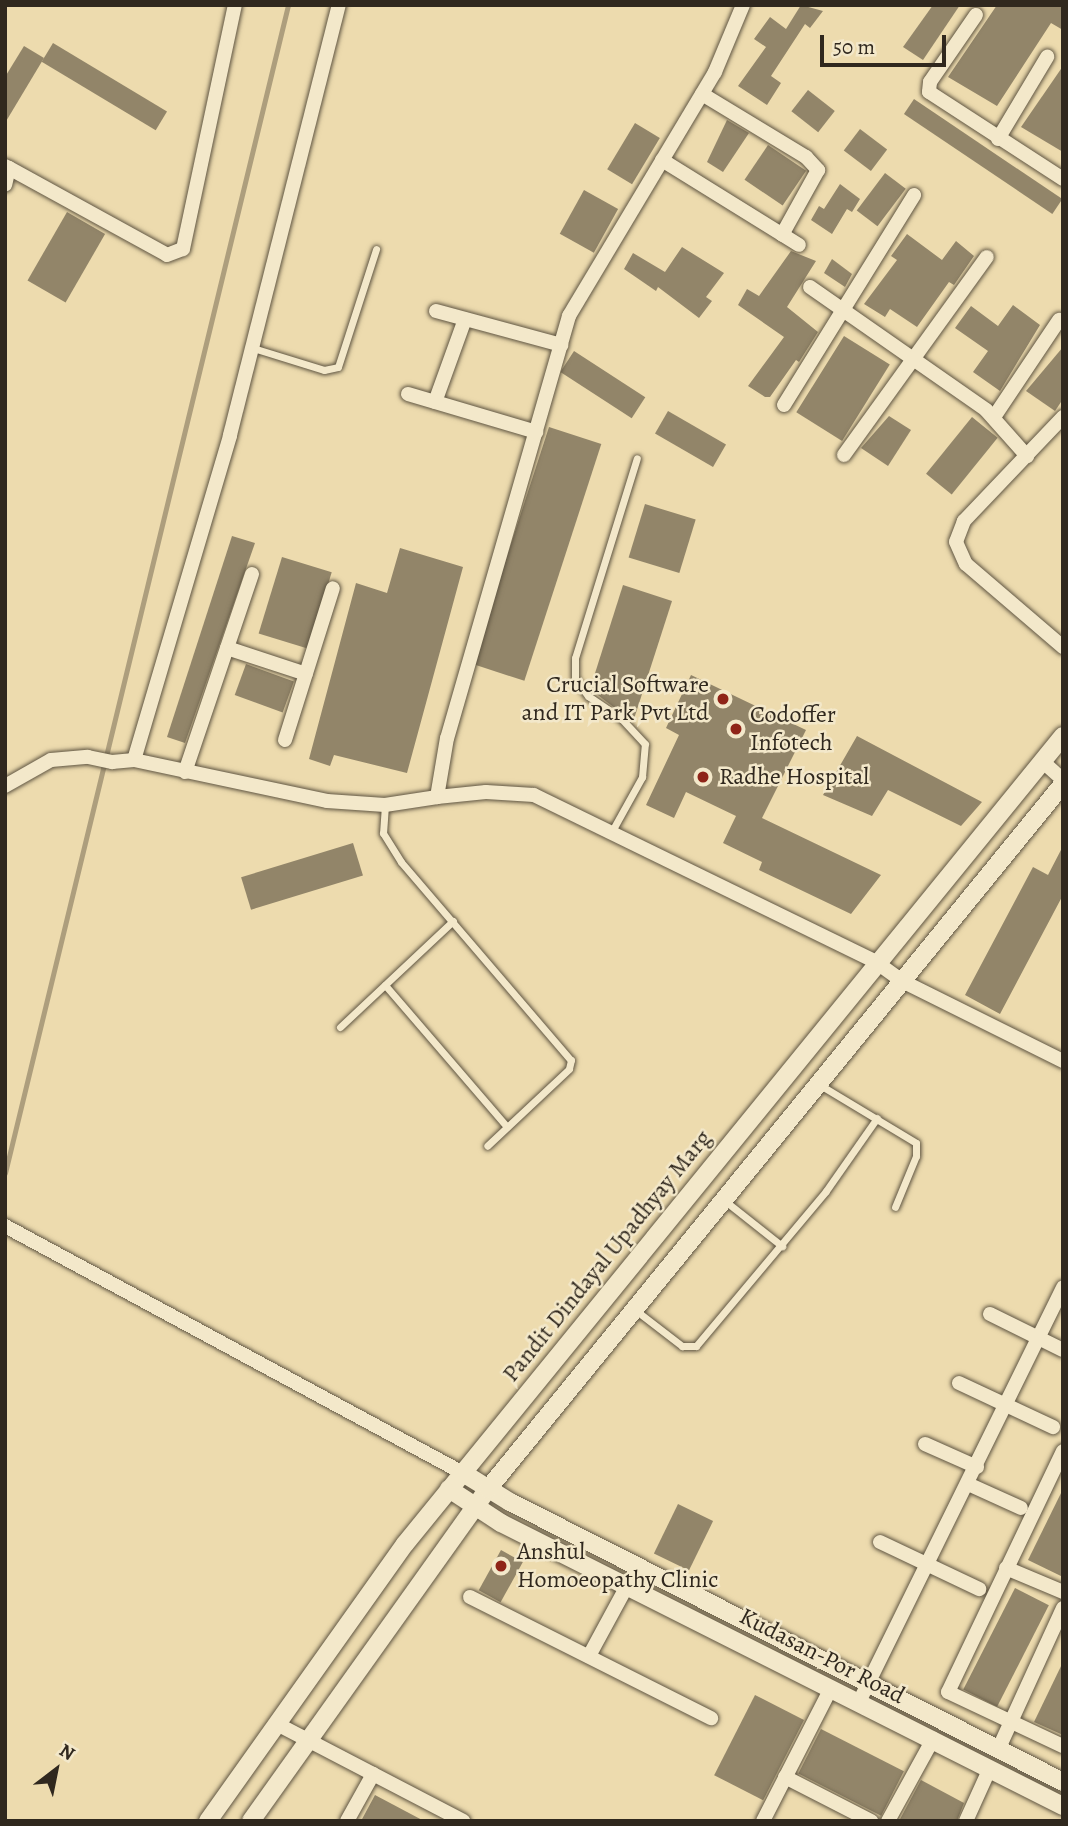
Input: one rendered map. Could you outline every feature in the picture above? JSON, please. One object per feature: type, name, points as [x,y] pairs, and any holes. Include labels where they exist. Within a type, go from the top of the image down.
[{"type":"street","points":[[5,184],[7,167],[167,255],[183,249],[235,5]]},
{"type":"street","points":[[134,760],[253,348],[339,5]]},
{"type":"street","points":[[438,797],[447,738],[569,316],[702,94],[743,5]]},
{"type":"street","points":[[976,15],[930,82],[929,92],[1063,179]]},
{"type":"street","points":[[998,139],[1047,57]]},
{"type":"street","points":[[702,94],[806,157],[818,170],[782,235]]},
{"type":"street","points":[[662,160],[799,245]]},
{"type":"street","points":[[784,405],[840,308],[914,195]]},
{"type":"street","points":[[844,455],[987,257]]},
{"type":"street","points":[[810,287],[916,358],[994,417],[1027,456]]},
{"type":"street","points":[[436,312],[561,345]]},
{"type":"street","points":[[435,402],[465,319]]},
{"type":"street","points":[[994,417],[1059,320]]},
{"type":"street","points":[[408,394],[536,432]]},
{"type":"street","points":[[1063,417],[964,521],[956,542],[966,564],[1063,647]]},
{"type":"street","points":[[185,772],[252,574]]},
{"type":"street","points":[[285,740],[333,588]]},
{"type":"street","points":[[227,648],[306,674]]},
{"type":"street","name":"Pandit Dindayal Upadhyay Marg","points":[[208,1821],[449,1489],[876,962],[1063,736]]},
{"type":"street","points":[[5,786],[51,760],[89,757],[112,762],[134,760],[327,801],[385,805],[486,792],[534,795],[876,962],[904,982],[1063,1061]]},
{"type":"street","points":[[251,1821],[488,1489],[904,982],[1063,782],[1042,761]]},
{"type":"street","points":[[5,1226],[463,1474]]},
{"type":"street","points":[[859,1702],[1007,1406],[1063,1287]]},
{"type":"street","points":[[990,1314],[1063,1350]]},
{"type":"street","points":[[959,1383],[1053,1427]]},
{"type":"street","points":[[925,1444],[976,1467]]},
{"type":"street","points":[[1063,1451],[948,1692],[1063,1746]]},
{"type":"street","name":"Kudasan-Por Road","points":[[463,1474],[869,1685],[1063,1782]]},
{"type":"street","points":[[968,1484],[1021,1508]]},
{"type":"street","name":"Kudasan-Por Road","points":[[449,1489],[475,1509],[1063,1805]]},
{"type":"street","points":[[880,1542],[979,1589]]},
{"type":"street","points":[[1006,1568],[1063,1592]]},
{"type":"street","points":[[589,1656],[627,1586]]},
{"type":"street","points":[[470,1597],[711,1718]]},
{"type":"street","points":[[998,1750],[1063,1608]]},
{"type":"street","points":[[763,1821],[831,1688]]},
{"type":"street","points":[[277,1724],[463,1821]]},
{"type":"street","points":[[888,1821],[933,1739]]},
{"type":"street","points":[[966,1821],[990,1768]]},
{"type":"street","points":[[347,1821],[373,1774]]},
{"type":"street","points":[[785,1777],[871,1821]]},
{"type":"lane","points":[[253,348],[324,370],[338,367],[376,249]]},
{"type":"lane","points":[[612,831],[642,776],[645,744],[622,719],[588,696],[575,679],[575,658],[637,458]]},
{"type":"lane","points":[[385,805],[383,833],[401,862],[571,1060],[569,1069],[487,1146]]},
{"type":"lane","points":[[340,1027],[453,921]]},
{"type":"lane","points":[[385,985],[507,1127]]},
{"type":"lane","points":[[820,1084],[909,1137],[918,1149],[895,1208]]},
{"type":"lane","points":[[634,1309],[682,1346],[696,1346],[782,1246],[877,1118]]},
{"type":"lane","points":[[725,1200],[782,1246]]},
{"type":"building","points":[[801,5],[823,11],[810,28],[805,24],[771,76],[781,83],[767,105],[738,86],[766,47],[754,39],[770,17],[786,29]]},
{"type":"building","points":[[933,5],[960,5],[923,60],[903,47]]},
{"type":"building","points":[[997,5],[1063,5],[1063,30],[1051,23],[997,106],[948,77]]},
{"type":"building","points":[[53,43],[167,112],[156,130],[42,62]]},
{"type":"building","points":[[24,46],[44,58],[5,123],[5,77]]},
{"type":"building","points":[[1063,66],[1063,152],[1021,127]]},
{"type":"building","points":[[808,90],[835,111],[818,132],[791,111]]},
{"type":"building","points":[[914,99],[1062,199],[1052,214],[904,114]]},
{"type":"building","points":[[727,120],[749,133],[723,172],[707,162]]},
{"type":"building","points":[[635,123],[660,138],[632,184],[607,169]]},
{"type":"building","points":[[860,129],[887,149],[871,171],[844,151]]},
{"type":"building","points":[[768,145],[806,171],[783,206],[745,180]]},
{"type":"building","points":[[885,173],[906,189],[877,226],[857,211]]},
{"type":"building","points":[[840,184],[860,199],[852,212],[847,209],[832,234],[811,220],[819,206],[824,209]]},
{"type":"building","points":[[584,190],[618,209],[594,253],[560,234]]},
{"type":"building","points":[[67,212],[105,234],[66,302],[28,280]]},
{"type":"building","points":[[907,234],[942,260],[956,241],[974,256],[954,285],[949,282],[917,327],[890,309],[885,317],[864,304],[897,260],[891,256]]},
{"type":"building","points":[[682,247],[724,273],[706,297],[712,301],[699,318],[658,287],[656,291],[624,269],[633,253],[665,272]]},
{"type":"building","points":[[791,251],[816,261],[787,307],[818,332],[799,362],[796,360],[770,397],[765,397],[748,386],[784,337],[738,305],[747,289],[759,296]]},
{"type":"building","points":[[832,259],[852,274],[845,287],[824,273]]},
{"type":"building","points":[[1013,305],[1040,325],[1000,391],[973,372],[988,351],[955,328],[971,306],[998,326]]},
{"type":"building","points":[[844,336],[890,365],[842,441],[796,412]]},
{"type":"building","points":[[1063,347],[1063,399],[1055,411],[1026,391]]},
{"type":"building","points":[[574,351],[645,397],[632,418],[560,372]]},
{"type":"building","points":[[668,411],[726,444],[713,467],[655,434]]},
{"type":"building","points":[[889,416],[911,430],[888,466],[861,448]]},
{"type":"building","points":[[972,417],[998,438],[952,494],[926,474]]},
{"type":"building","points":[[549,427],[601,444],[524,681],[472,664]]},
{"type":"building","points":[[645,504],[696,519],[679,573],[629,558]]},
{"type":"building","points":[[232,536],[255,543],[185,743],[167,737]]},
{"type":"building","points":[[400,548],[463,567],[407,773],[334,755],[330,766],[309,759],[356,583],[387,593]]},
{"type":"building","points":[[282,557],[332,572],[308,649],[259,634]]},
{"type":"building","points":[[623,585],[672,601],[633,722],[590,689]]},
{"type":"building","points":[[246,664],[294,681],[283,712],[235,695]]},
{"type":"building","points":[[691,675],[806,730],[762,818],[881,875],[851,914],[759,870],[762,862],[723,843],[736,816],[686,792],[674,818],[646,805],[679,735],[666,728]]},
{"type":"building","points":[[857,736],[982,802],[961,826],[888,790],[872,816],[823,795]]},
{"type":"building","points":[[353,843],[363,876],[251,910],[241,877]]},
{"type":"building","points":[[1063,846],[1063,895],[1000,1014],[965,995],[1033,867],[1048,875]]},
{"type":"building","points":[[1063,1489],[1063,1577],[1028,1560]]},
{"type":"building","points":[[678,1504],[713,1521],[689,1571],[654,1553]]},
{"type":"building","points":[[501,1550],[523,1562],[501,1602],[479,1590]]},
{"type":"building","points":[[1015,1588],[1049,1605],[997,1707],[963,1690]]},
{"type":"building","points":[[1063,1662],[1063,1735],[1034,1722]]},
{"type":"building","points":[[755,1695],[804,1720],[763,1800],[714,1775]]},
{"type":"building","points":[[821,1729],[904,1771],[881,1816],[798,1774]]},
{"type":"building","points":[[921,1780],[964,1803],[957,1821],[899,1821]]},
{"type":"building","points":[[375,1795],[424,1821],[361,1821]]},
{"type":"waterway","points":[[5,1173],[288,5]]},
{"type":"place","name":"Crucial Software and IT Park Pvt Ltd","points":[[723,699]]},
{"type":"place","name":"Codoffer Infotech","points":[[736,729]]},
{"type":"place","name":"Radhe Hospital","points":[[703,777]]},
{"type":"place","name":"Anshul Homoeopathy Clinic","points":[[501,1566]]}]
